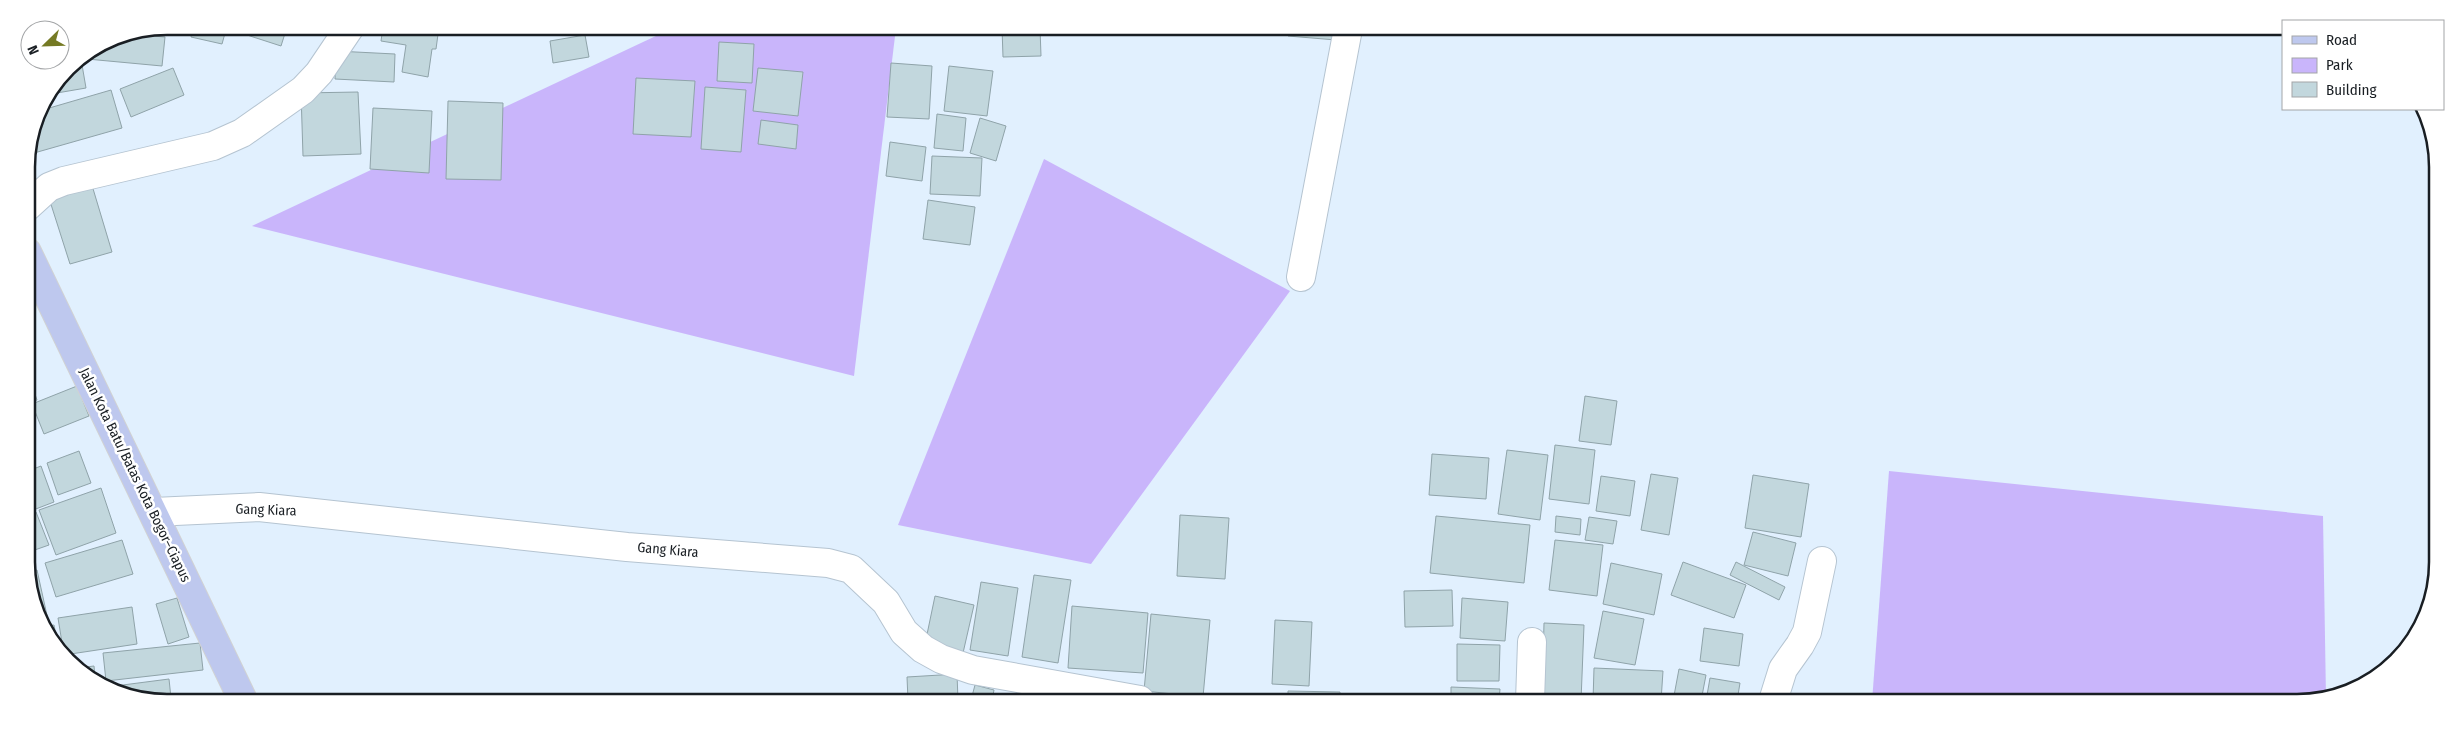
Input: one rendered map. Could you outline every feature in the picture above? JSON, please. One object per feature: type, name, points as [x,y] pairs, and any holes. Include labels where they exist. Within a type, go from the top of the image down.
[{"type":"main road","name":"Jalan Kota Batu/Batas Kota Bogor–Ciapus","points":[[35,268],[240,694]]},
{"type":"street","points":[[35,200],[55,184],[213,146],[242,133],[303,90],[319,73],[345,35]]},
{"type":"street","points":[[1301,277],[1347,35]]},
{"type":"street","name":"Gang Kiara","points":[[154,512],[259,507],[627,546],[828,563],[851,569],[886,602],[904,632],[922,649],[941,659],[973,670],[1107,694]]},
{"type":"street","points":[[1776,694],[1783,669],[1807,632],[1822,561]]},
{"type":"street","points":[[1530,694],[1532,642]]},
{"type":"green space","points":[[658,35],[895,35],[854,376],[252,226]]},
{"type":"green space","points":[[1044,159],[1290,291],[1091,564],[898,525]]},
{"type":"green space","points":[[1889,471],[2323,516],[2326,691],[2306,694],[1873,694]]},
{"type":"building","points":[[191,35],[224,35],[222,44],[191,37]]},
{"type":"building","points":[[247,35],[284,35],[281,46]]},
{"type":"building","points":[[382,35],[438,35],[436,49],[432,49],[428,77],[402,72],[406,45],[381,41]]},
{"type":"building","points":[[585,35],[589,57],[553,63],[550,41]]},
{"type":"building","points":[[1002,35],[1040,35],[1041,56],[1003,57]]},
{"type":"building","points":[[1288,35],[1336,35],[1336,40]]},
{"type":"building","points":[[153,36],[165,37],[162,66],[91,59],[116,45],[133,39]]},
{"type":"building","points":[[719,42],[754,44],[752,83],[717,81]]},
{"type":"building","points":[[336,51],[395,54],[394,82],[335,79]]},
{"type":"building","points":[[891,63],[932,66],[929,119],[887,117]]},
{"type":"building","points":[[82,66],[86,88],[58,93],[62,87]]},
{"type":"building","points":[[949,66],[993,71],[987,116],[944,111]]},
{"type":"building","points":[[173,68],[184,95],[131,117],[120,89]]},
{"type":"building","points":[[758,68],[803,72],[798,116],[753,111]]},
{"type":"building","points":[[636,78],[695,81],[691,137],[633,134]]},
{"type":"building","points":[[705,87],[746,90],[741,152],[701,149]]},
{"type":"building","points":[[111,90],[122,128],[36,153],[39,133],[50,108]]},
{"type":"building","points":[[358,92],[361,154],[303,156],[301,93]]},
{"type":"building","points":[[448,101],[503,103],[501,180],[446,179]]},
{"type":"building","points":[[373,108],[432,111],[429,173],[370,169]]},
{"type":"building","points":[[937,114],[966,118],[963,151],[934,148]]},
{"type":"building","points":[[980,118],[1006,126],[996,161],[970,153]]},
{"type":"building","points":[[761,120],[798,125],[796,149],[758,144]]},
{"type":"building","points":[[890,142],[926,147],[922,181],[886,176]]},
{"type":"building","points":[[932,156],[982,158],[980,196],[930,194]]},
{"type":"building","points":[[91,182],[112,252],[70,264],[48,195]]},
{"type":"building","points":[[928,200],[975,207],[970,245],[923,239]]},
{"type":"building","points":[[77,386],[89,416],[44,434],[35,412],[35,403]]},
{"type":"building","points":[[1585,396],[1617,401],[1611,445],[1579,441]]},
{"type":"building","points":[[1555,445],[1595,450],[1589,504],[1549,499]]},
{"type":"building","points":[[1507,450],[1548,455],[1540,520],[1498,514]]},
{"type":"building","points":[[79,451],[91,483],[58,495],[47,463]]},
{"type":"building","points":[[1432,454],[1489,458],[1486,499],[1429,495]]},
{"type":"building","points":[[41,466],[54,502],[35,509],[35,468]]},
{"type":"building","points":[[1651,474],[1678,478],[1669,535],[1641,530]]},
{"type":"building","points":[[1753,475],[1809,484],[1801,537],[1745,528]]},
{"type":"building","points":[[1601,476],[1635,481],[1630,516],[1596,511]]},
{"type":"building","points":[[101,488],[116,533],[56,555],[39,510]]},
{"type":"building","points":[[35,512],[49,545],[35,550]]},
{"type":"building","points":[[1180,515],[1229,518],[1225,579],[1177,576]]},
{"type":"building","points":[[1436,516],[1530,525],[1524,583],[1430,573]]},
{"type":"building","points":[[1556,516],[1581,519],[1580,535],[1555,532]]},
{"type":"building","points":[[1589,517],[1617,521],[1613,544],[1585,540]]},
{"type":"building","points":[[1753,532],[1796,543],[1788,576],[1744,565]]},
{"type":"building","points":[[122,540],[133,574],[56,597],[45,563]]},
{"type":"building","points":[[1555,540],[1603,545],[1597,596],[1549,590]]},
{"type":"building","points":[[1683,562],[1746,585],[1734,618],[1671,595]]},
{"type":"building","points":[[1736,562],[1785,587],[1779,600],[1730,575]]},
{"type":"building","points":[[1611,563],[1662,574],[1654,615],[1603,604]]},
{"type":"building","points":[[35,570],[37,570],[47,616],[42,605]]},
{"type":"building","points":[[1034,575],[1071,580],[1058,663],[1022,657]]},
{"type":"building","points":[[981,582],[1018,588],[1008,656],[970,650]]},
{"type":"building","points":[[1452,590],[1453,626],[1405,627],[1404,591]]},
{"type":"building","points":[[935,596],[974,605],[963,653],[925,644]]},
{"type":"building","points":[[177,598],[189,637],[168,644],[156,604]]},
{"type":"building","points":[[1462,598],[1508,602],[1505,641],[1460,638]]},
{"type":"building","points":[[1072,606],[1148,613],[1143,673],[1068,668]]},
{"type":"building","points":[[132,607],[137,644],[73,654],[62,641],[58,618]]},
{"type":"building","points":[[1603,611],[1644,619],[1635,665],[1594,658]]},
{"type":"building","points":[[1151,614],[1210,620],[1203,694],[1174,694],[1144,691]]},
{"type":"building","points":[[1275,620],[1312,622],[1309,686],[1272,684]]},
{"type":"building","points":[[1544,623],[1584,625],[1581,694],[1542,694]]},
{"type":"building","points":[[1704,628],[1743,634],[1739,666],[1700,661]]},
{"type":"building","points":[[200,643],[203,670],[110,681],[106,679],[103,653]]},
{"type":"building","points":[[1457,644],[1500,645],[1499,681],[1457,681]]},
{"type":"building","points":[[94,666],[95,672],[87,667]]},
{"type":"building","points":[[1594,668],[1663,671],[1661,694],[1593,694]]},
{"type":"building","points":[[1679,669],[1706,675],[1702,694],[1674,694]]},
{"type":"building","points":[[957,674],[958,694],[908,694],[907,677]]},
{"type":"building","points":[[1710,678],[1740,683],[1738,694],[1707,694]]},
{"type":"building","points":[[169,679],[171,694],[150,693],[120,685]]},
{"type":"building","points":[[975,685],[994,690],[993,694],[973,694]]},
{"type":"building","points":[[1451,687],[1500,689],[1500,694],[1451,694]]},
{"type":"building","points":[[1288,691],[1340,692],[1340,694],[1288,694]]}]
